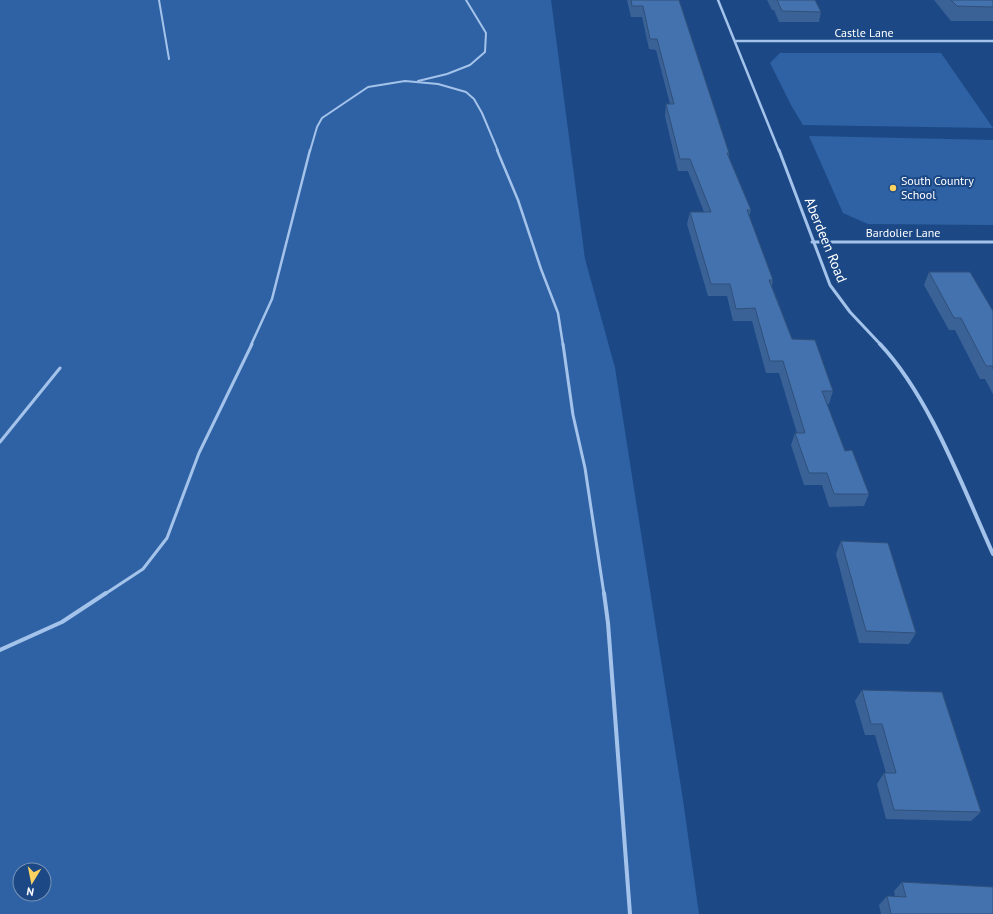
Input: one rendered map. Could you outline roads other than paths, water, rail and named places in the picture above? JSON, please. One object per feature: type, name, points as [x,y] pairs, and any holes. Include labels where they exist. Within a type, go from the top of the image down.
[{"type":"street","name":"Aberdeen Road","points":[[718,0],[773,134],[812,242],[830,285],[850,312],[884,348],[912,386],[939,435],[993,554]]},
{"type":"street","name":"Castle Lane","points":[[735,41],[993,41]]},
{"type":"street","name":"Bardolier Lane","points":[[812,242],[993,242]]},
{"type":"lane","points":[[159,0],[169,60]]},
{"type":"lane","points":[[415,82],[447,74],[470,65],[485,52],[486,33],[466,0]]},
{"type":"lane","points":[[0,650],[62,622],[143,569],[167,538],[199,453],[241,368],[272,299],[308,157],[317,127],[322,118],[368,87],[388,83],[415,82],[438,84],[466,92],[474,99],[482,113],[518,200],[541,269],[558,313],[573,415],[585,468],[608,623],[630,914]]},
{"type":"lane","points":[[0,442],[60,368]]},
{"type":"place","name":"South Country School","points":[[893,188]]}]
